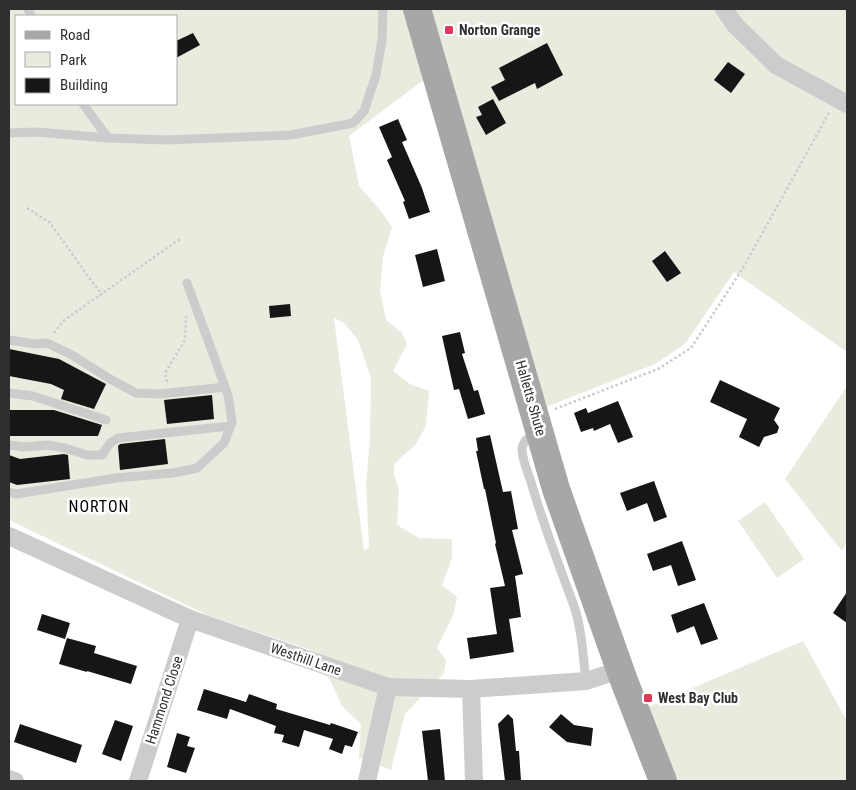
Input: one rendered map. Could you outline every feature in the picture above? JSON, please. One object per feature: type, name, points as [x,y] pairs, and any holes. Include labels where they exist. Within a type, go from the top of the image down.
[{"type":"main road","name":"Halletts Shute","points":[[417,9],[556,489],[620,670],[663,781]]},
{"type":"street","points":[[724,9],[735,25],[776,66],[842,102]]},
{"type":"street","name":"Westhill Lane","points":[[9,536],[190,619],[388,687],[471,689],[586,681],[620,670]]},
{"type":"street","name":"Hammond Close","points":[[138,781],[190,619]]},
{"type":"street","points":[[367,781],[388,687]]},
{"type":"street","points":[[471,689],[474,781]]},
{"type":"street","points":[[9,779],[15,781]]},
{"type":"lane","points":[[9,133],[37,132],[108,138],[166,140],[290,135],[352,123],[364,111],[376,75],[382,40],[383,9]]},
{"type":"lane","points":[[84,105],[108,138]]},
{"type":"lane","points":[[9,492],[16,494],[116,478],[173,473],[197,468],[224,443],[232,422],[228,395],[187,283]]},
{"type":"lane","points":[[9,340],[36,344],[47,343],[72,355],[136,393],[160,394],[225,387]]},
{"type":"lane","points":[[9,393],[32,396],[106,420]]},
{"type":"lane","points":[[538,424],[522,448],[523,455],[533,491],[574,606],[580,628],[586,681]]},
{"type":"lane","points":[[9,445],[25,447],[48,445],[87,455],[102,455],[110,443],[118,438],[230,426]]},
{"type":"path","points":[[538,424],[658,369],[691,348],[742,268],[842,102]]},
{"type":"path","points":[[27,208],[50,223],[102,294]]},
{"type":"path","points":[[47,343],[63,321],[180,239]]},
{"type":"path","points":[[170,393],[165,373],[185,340],[187,283]]},
{"type":"green space","points":[[9,9],[404,9],[425,79],[349,136],[359,186],[392,227],[383,257],[380,291],[386,320],[402,333],[407,344],[393,371],[410,384],[429,391],[426,426],[416,444],[394,464],[394,475],[399,489],[397,525],[419,538],[452,539],[452,558],[442,585],[457,597],[453,616],[437,648],[446,660],[444,673],[405,714],[391,770],[359,758],[361,724],[342,706],[331,682],[311,650],[207,615],[9,520]],"holes":[[[334,318],[344,323],[358,340],[371,378],[370,438],[366,486],[369,547],[364,551]]]},
{"type":"green space","points":[[430,9],[717,9],[847,111],[847,352],[734,272],[685,344],[655,364],[546,407]]},
{"type":"green space","points":[[732,9],[847,9],[847,95],[782,60],[758,38]]},
{"type":"green space","points":[[847,386],[847,542],[842,551],[785,479]]},
{"type":"green space","points":[[765,502],[804,559],[777,578],[738,521]]},
{"type":"green space","points":[[803,641],[847,721],[847,781],[676,781],[648,707]]},
{"type":"building","points":[[193,33],[200,45],[178,57],[178,40]]},
{"type":"building","points":[[547,43],[563,75],[537,89],[535,83],[499,101],[491,87],[505,80],[499,68]]},
{"type":"building","points":[[728,62],[745,74],[731,93],[714,80]]},
{"type":"building","points":[[493,99],[506,123],[486,135],[476,117],[482,115],[478,107]]},
{"type":"building","points":[[398,119],[407,140],[402,142],[430,212],[409,219],[403,202],[405,201],[387,160],[392,157],[379,127]]},
{"type":"building","points":[[437,249],[445,281],[423,287],[415,255]]},
{"type":"building","points":[[665,251],[681,273],[667,282],[652,261]]},
{"type":"building","points":[[290,304],[291,316],[270,318],[269,306]]},
{"type":"building","points":[[460,332],[465,353],[462,354],[474,391],[478,390],[485,414],[468,419],[459,389],[454,390],[442,336]]},
{"type":"building","points":[[9,349],[59,359],[106,384],[94,409],[61,399],[64,390],[51,384],[9,376]]},
{"type":"building","points":[[720,380],[780,408],[774,420],[779,427],[777,433],[764,437],[759,447],[739,437],[747,419],[710,402]]},
{"type":"building","points":[[212,395],[214,419],[167,424],[164,400]]},
{"type":"building","points":[[618,401],[633,437],[618,443],[610,424],[594,431],[593,428],[581,432],[574,413],[586,408],[588,413]]},
{"type":"building","points":[[9,410],[54,410],[102,425],[98,436],[9,436]]},
{"type":"building","points":[[490,435],[503,492],[511,491],[518,529],[512,530],[523,574],[515,576],[521,617],[509,619],[514,652],[470,659],[467,638],[497,634],[490,588],[505,586],[476,451],[478,451],[476,438]]},
{"type":"building","points":[[165,439],[168,464],[120,470],[118,446],[120,444]]},
{"type":"building","points":[[9,455],[20,459],[68,455],[70,479],[17,485],[9,482]]},
{"type":"building","points":[[654,481],[667,517],[654,522],[647,503],[627,511],[620,493]]},
{"type":"building","points":[[682,541],[696,580],[678,586],[671,565],[653,571],[647,554]]},
{"type":"building","points":[[847,592],[847,623],[833,613]]},
{"type":"building","points":[[704,603],[718,639],[701,645],[694,626],[677,633],[671,615]]},
{"type":"building","points":[[42,614],[70,623],[65,639],[37,630]]},
{"type":"building","points":[[67,638],[96,646],[94,653],[137,666],[131,684],[59,664]]},
{"type":"building","points":[[204,689],[246,702],[249,694],[277,704],[276,709],[358,732],[352,747],[345,745],[342,754],[329,749],[333,739],[304,730],[299,747],[282,742],[284,735],[274,733],[276,726],[230,709],[227,719],[197,710]]},
{"type":"building","points":[[508,714],[513,719],[516,751],[519,751],[521,781],[505,781],[498,724]]},
{"type":"building","points":[[561,714],[574,725],[593,728],[591,746],[567,742],[549,727]]},
{"type":"building","points":[[115,720],[133,726],[121,761],[102,754]]},
{"type":"building","points":[[20,724],[82,745],[76,763],[14,742]]},
{"type":"building","points":[[440,729],[445,781],[428,781],[422,731]]},
{"type":"building","points":[[177,733],[190,737],[187,746],[195,748],[186,773],[167,767]]},
{"type":"place","name":"Norton Grange","points":[[449,30]]},
{"type":"place","name":"West Bay Club","points":[[648,698]]},
{"type":"district","name":"NORTON","points":[[99,506]]}]
